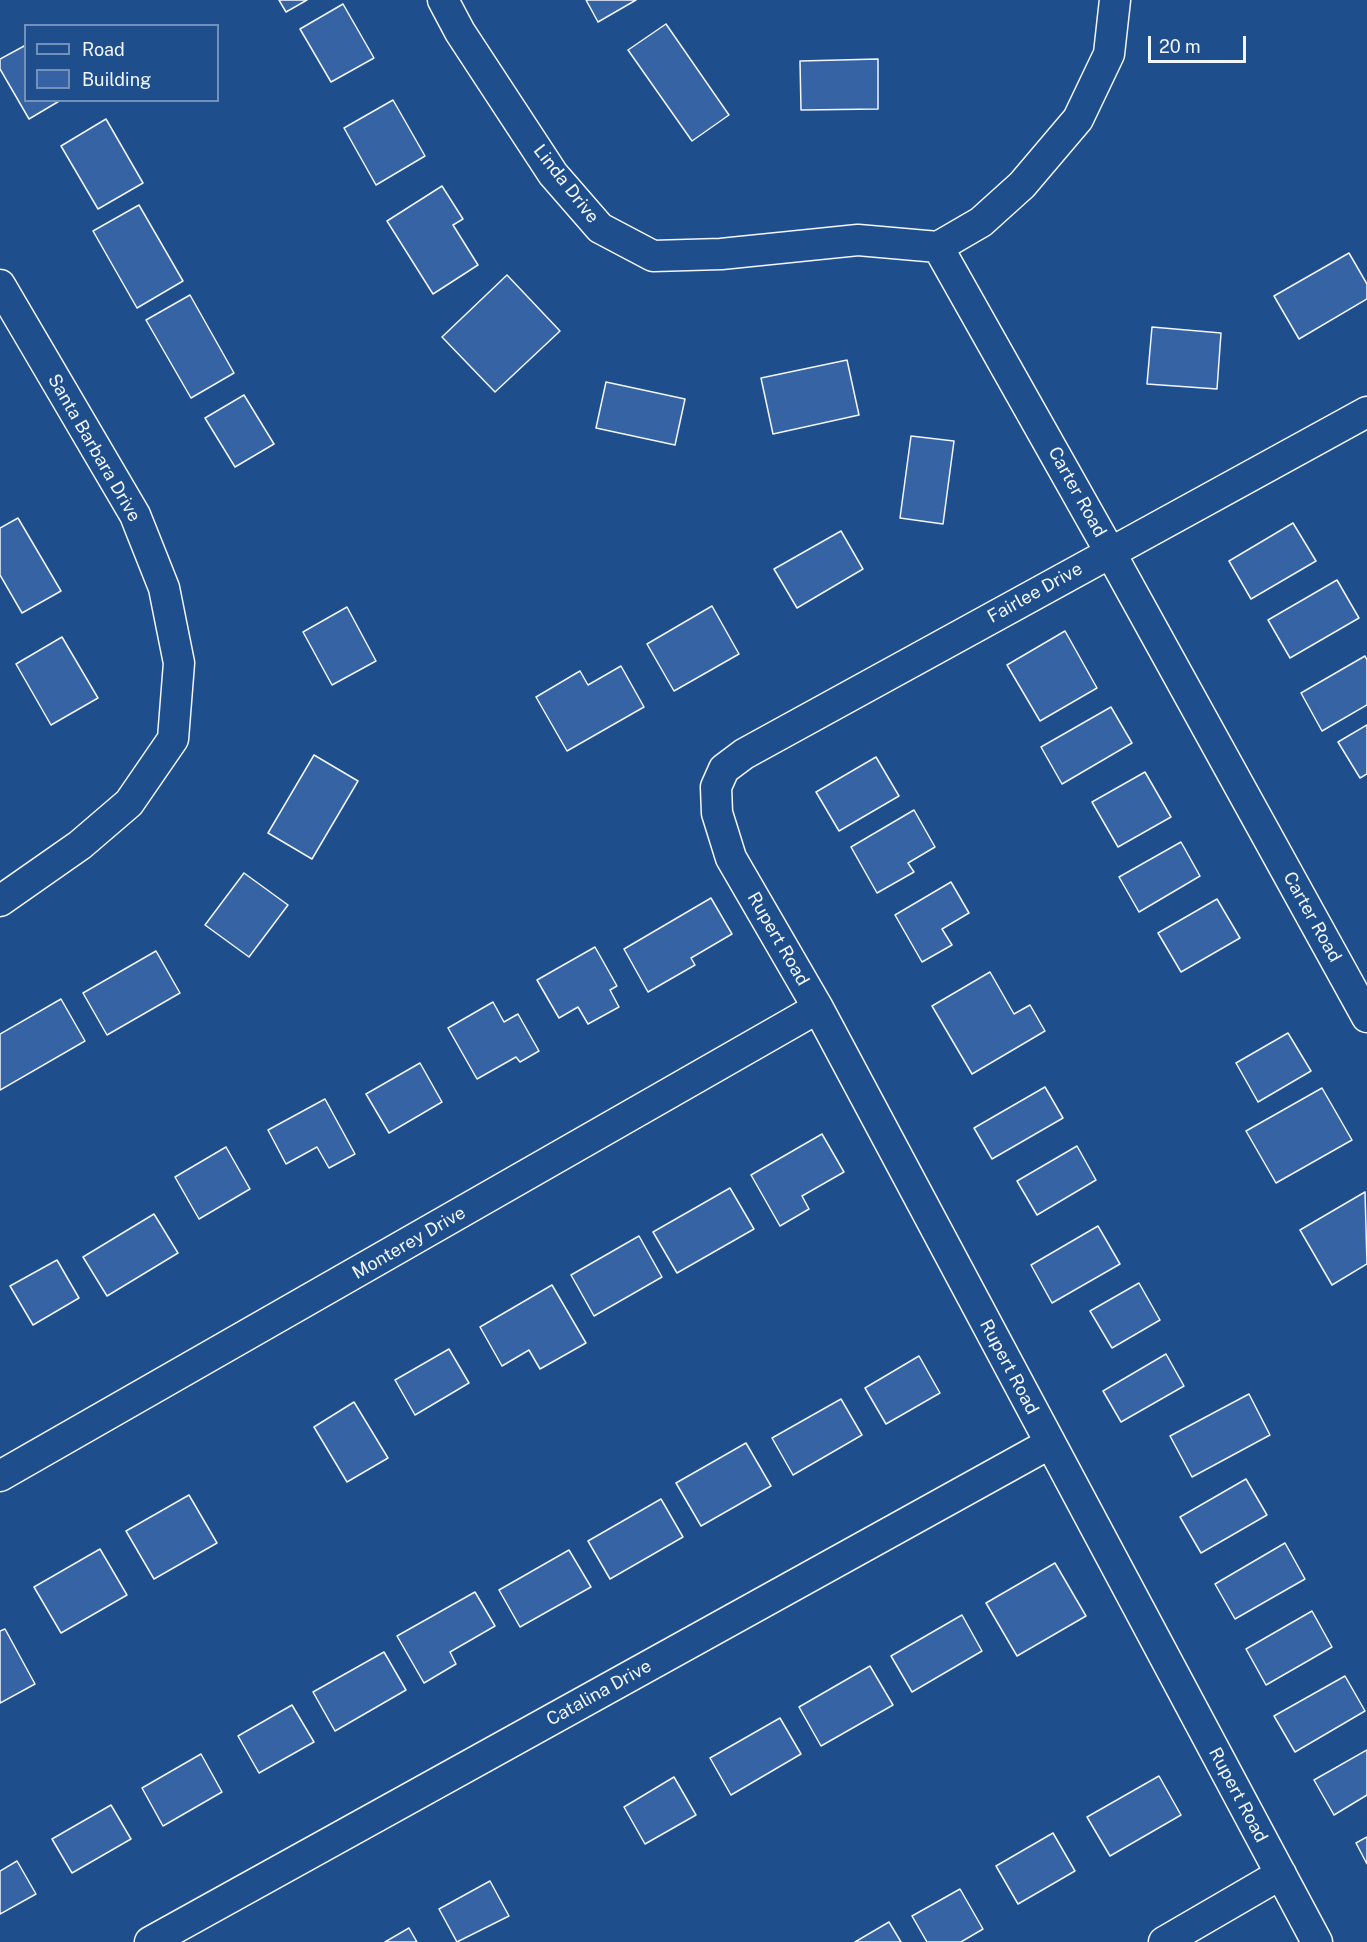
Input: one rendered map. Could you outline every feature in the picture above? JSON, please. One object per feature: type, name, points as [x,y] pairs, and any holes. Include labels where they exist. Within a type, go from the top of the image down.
[{"type":"street","name":"Linda Drive","points":[[443,0],[460,32],[553,174],[600,228],[653,256],[721,254],[858,240],[938,247]]},
{"type":"street","points":[[938,247],[981,222],[1022,184],[1078,119],[1109,54],[1115,0]]},
{"type":"street","name":"Carter Road","points":[[938,247],[1110,552],[1367,1017]]},
{"type":"street","name":"Santa Barbara Drive","points":[[0,285],[135,516],[164,588],[179,663],[173,739],[129,803],[80,845],[0,900]]},
{"type":"street","name":"Fairlee Drive","points":[[716,787],[724,769],[744,754],[1367,412]]},
{"type":"street","name":"Rupert Road","points":[[716,787],[717,813],[731,858],[818,1008],[1317,1942]]},
{"type":"street","name":"Monterey Drive","points":[[0,1476],[818,1008]]},
{"type":"street","name":"Catalina Drive","points":[[150,1942],[1049,1444]]},
{"type":"street","points":[[1164,1942],[1281,1875]]},
{"type":"building","points":[[279,0],[307,0],[286,12]]},
{"type":"building","points":[[586,0],[636,0],[598,22]]},
{"type":"building","points":[[343,4],[374,58],[331,82],[300,29]]},
{"type":"building","points":[[666,24],[729,115],[692,141],[628,50]]},
{"type":"building","points":[[24,46],[24,102],[58,102],[29,119],[0,69],[0,59]]},
{"type":"building","points":[[878,59],[878,109],[801,110],[800,61]]},
{"type":"building","points":[[393,100],[425,156],[376,185],[344,128]]},
{"type":"building","points":[[106,119],[143,183],[98,209],[61,146]]},
{"type":"building","points":[[442,186],[463,219],[453,225],[478,265],[433,294],[387,221]]},
{"type":"building","points":[[139,205],[183,281],[137,308],[93,231]]},
{"type":"building","points":[[1349,253],[1367,284],[1367,299],[1299,339],[1274,296]]},
{"type":"building","points":[[507,275],[560,331],[495,392],[442,337]]},
{"type":"building","points":[[190,295],[234,373],[191,398],[146,320]]},
{"type":"building","points":[[1152,327],[1221,333],[1217,389],[1147,384]]},
{"type":"building","points":[[847,360],[859,415],[773,434],[761,378]]},
{"type":"building","points":[[606,382],[685,399],[675,445],[596,428]]},
{"type":"building","points":[[244,395],[274,444],[235,467],[205,418]]},
{"type":"building","points":[[911,436],[954,441],[943,524],[900,518]]},
{"type":"building","points":[[18,518],[61,591],[22,613],[0,575],[0,528]]},
{"type":"building","points":[[1293,523],[1316,561],[1251,599],[1229,561]]},
{"type":"building","points":[[841,531],[863,569],[797,608],[774,569]]},
{"type":"building","points":[[1337,580],[1359,618],[1290,658],[1268,620]]},
{"type":"building","points":[[712,606],[739,654],[674,691],[647,644]]},
{"type":"building","points":[[347,607],[376,661],[332,685],[303,632]]},
{"type":"building","points":[[1065,631],[1097,688],[1040,721],[1007,665]]},
{"type":"building","points":[[62,637],[98,698],[51,725],[16,664]]},
{"type":"building","points":[[1365,656],[1367,660],[1367,705],[1322,731],[1301,693]]},
{"type":"building","points":[[621,666],[644,707],[567,751],[536,697],[580,671],[588,685]]},
{"type":"building","points":[[1111,707],[1132,743],[1062,784],[1041,747]]},
{"type":"building","points":[[1367,725],[1367,774],[1360,778],[1338,742]]},
{"type":"building","points":[[314,755],[358,781],[312,859],[268,833]]},
{"type":"building","points":[[876,757],[899,796],[839,831],[816,792]]},
{"type":"building","points":[[1145,772],[1171,817],[1118,847],[1092,802]]},
{"type":"building","points":[[914,810],[935,847],[908,863],[914,872],[877,893],[851,847]]},
{"type":"building","points":[[1181,842],[1200,876],[1139,912],[1119,877]]},
{"type":"building","points":[[244,873],[288,905],[249,957],[205,925]]},
{"type":"building","points":[[951,882],[969,913],[942,929],[952,945],[922,962],[895,915]]},
{"type":"building","points":[[711,898],[732,934],[691,958],[695,965],[648,992],[624,949]]},
{"type":"building","points":[[1217,899],[1240,938],[1181,972],[1158,933]]},
{"type":"building","points":[[595,947],[617,986],[610,990],[619,1007],[588,1024],[578,1007],[559,1018],[537,980]]},
{"type":"building","points":[[156,951],[180,993],[107,1035],[83,993]]},
{"type":"building","points":[[990,972],[1014,1014],[1030,1005],[1045,1031],[972,1074],[932,1006]]},
{"type":"building","points":[[61,999],[85,1041],[0,1090],[0,1034]]},
{"type":"building","points":[[493,1002],[504,1022],[518,1014],[539,1051],[520,1062],[516,1057],[477,1079],[448,1028]]},
{"type":"building","points":[[1288,1033],[1311,1071],[1258,1102],[1236,1063]]},
{"type":"building","points":[[420,1063],[442,1102],[389,1133],[366,1094]]},
{"type":"building","points":[[1045,1087],[1063,1118],[992,1159],[974,1128]]},
{"type":"building","points":[[1322,1088],[1352,1140],[1276,1183],[1246,1131]]},
{"type":"building","points":[[325,1099],[355,1154],[329,1168],[317,1147],[286,1164],[268,1130]]},
{"type":"building","points":[[822,1134],[844,1172],[802,1196],[809,1209],[780,1226],[751,1175]]},
{"type":"building","points":[[1077,1146],[1096,1180],[1037,1215],[1017,1181]]},
{"type":"building","points":[[226,1147],[250,1189],[199,1219],[175,1177]]},
{"type":"building","points":[[730,1188],[754,1229],[677,1273],[653,1232]]},
{"type":"building","points":[[1365,1192],[1367,1264],[1332,1285],[1300,1230]]},
{"type":"building","points":[[154,1214],[178,1253],[107,1296],[83,1257]]},
{"type":"building","points":[[1098,1226],[1120,1264],[1052,1303],[1031,1265]]},
{"type":"building","points":[[639,1236],[662,1277],[594,1316],[571,1275]]},
{"type":"building","points":[[57,1260],[79,1298],[33,1325],[10,1286]]},
{"type":"building","points":[[1139,1283],[1160,1320],[1112,1348],[1090,1311]]},
{"type":"building","points":[[552,1285],[586,1343],[540,1369],[529,1350],[502,1366],[480,1327]]},
{"type":"building","points":[[449,1349],[469,1383],[415,1415],[395,1380]]},
{"type":"building","points":[[1166,1354],[1184,1386],[1121,1422],[1103,1391]]},
{"type":"building","points":[[919,1356],[940,1393],[886,1424],[865,1388]]},
{"type":"building","points":[[1249,1394],[1270,1435],[1192,1477],[1170,1436]]},
{"type":"building","points":[[841,1399],[862,1435],[793,1475],[772,1438]]},
{"type":"building","points":[[354,1402],[388,1458],[347,1482],[314,1427]]},
{"type":"building","points":[[746,1443],[771,1486],[701,1526],[676,1483]]},
{"type":"building","points":[[1246,1479],[1267,1515],[1201,1553],[1180,1517]]},
{"type":"building","points":[[189,1495],[217,1543],[154,1579],[126,1531]]},
{"type":"building","points":[[661,1499],[683,1537],[610,1579],[588,1541]]},
{"type":"building","points":[[1285,1543],[1305,1579],[1235,1619],[1215,1584]]},
{"type":"building","points":[[100,1549],[127,1595],[61,1633],[34,1587]]},
{"type":"building","points":[[569,1550],[591,1587],[520,1627],[499,1590]]},
{"type":"building","points":[[1055,1563],[1086,1616],[1017,1656],[986,1603]]},
{"type":"building","points":[[475,1592],[495,1626],[450,1652],[456,1664],[424,1683],[397,1636]]},
{"type":"building","points":[[1312,1611],[1332,1647],[1266,1685],[1246,1649]]},
{"type":"building","points":[[962,1615],[982,1651],[912,1692],[891,1656]]},
{"type":"building","points":[[5,1629],[35,1684],[0,1703],[0,1631]]},
{"type":"building","points":[[384,1652],[406,1690],[335,1731],[313,1692]]},
{"type":"building","points":[[870,1666],[893,1705],[821,1746],[799,1707]]},
{"type":"building","points":[[1345,1676],[1365,1711],[1295,1752],[1274,1716]]},
{"type":"building","points":[[292,1705],[314,1742],[259,1773],[238,1736]]},
{"type":"building","points":[[780,1718],[801,1754],[731,1795],[710,1758]]},
{"type":"building","points":[[1367,1750],[1367,1795],[1334,1815],[1314,1780]]},
{"type":"building","points":[[201,1754],[222,1792],[163,1826],[142,1788]]},
{"type":"building","points":[[1159,1776],[1181,1815],[1110,1856],[1087,1817]]},
{"type":"building","points":[[674,1777],[696,1815],[645,1844],[624,1807]]},
{"type":"building","points":[[111,1805],[131,1839],[72,1873],[52,1839]]},
{"type":"building","points":[[1053,1833],[1075,1871],[1018,1904],[996,1866]]},
{"type":"building","points":[[1367,1837],[1367,1864],[1356,1843]]},
{"type":"building","points":[[17,1861],[36,1894],[0,1914],[0,1871]]},
{"type":"building","points":[[490,1881],[509,1916],[457,1942],[439,1909]]},
{"type":"building","points":[[960,1889],[983,1929],[961,1942],[927,1942],[912,1916]]},
{"type":"building","points":[[889,1922],[901,1942],[855,1942]]},
{"type":"building","points":[[409,1928],[417,1942],[385,1942]]}]
